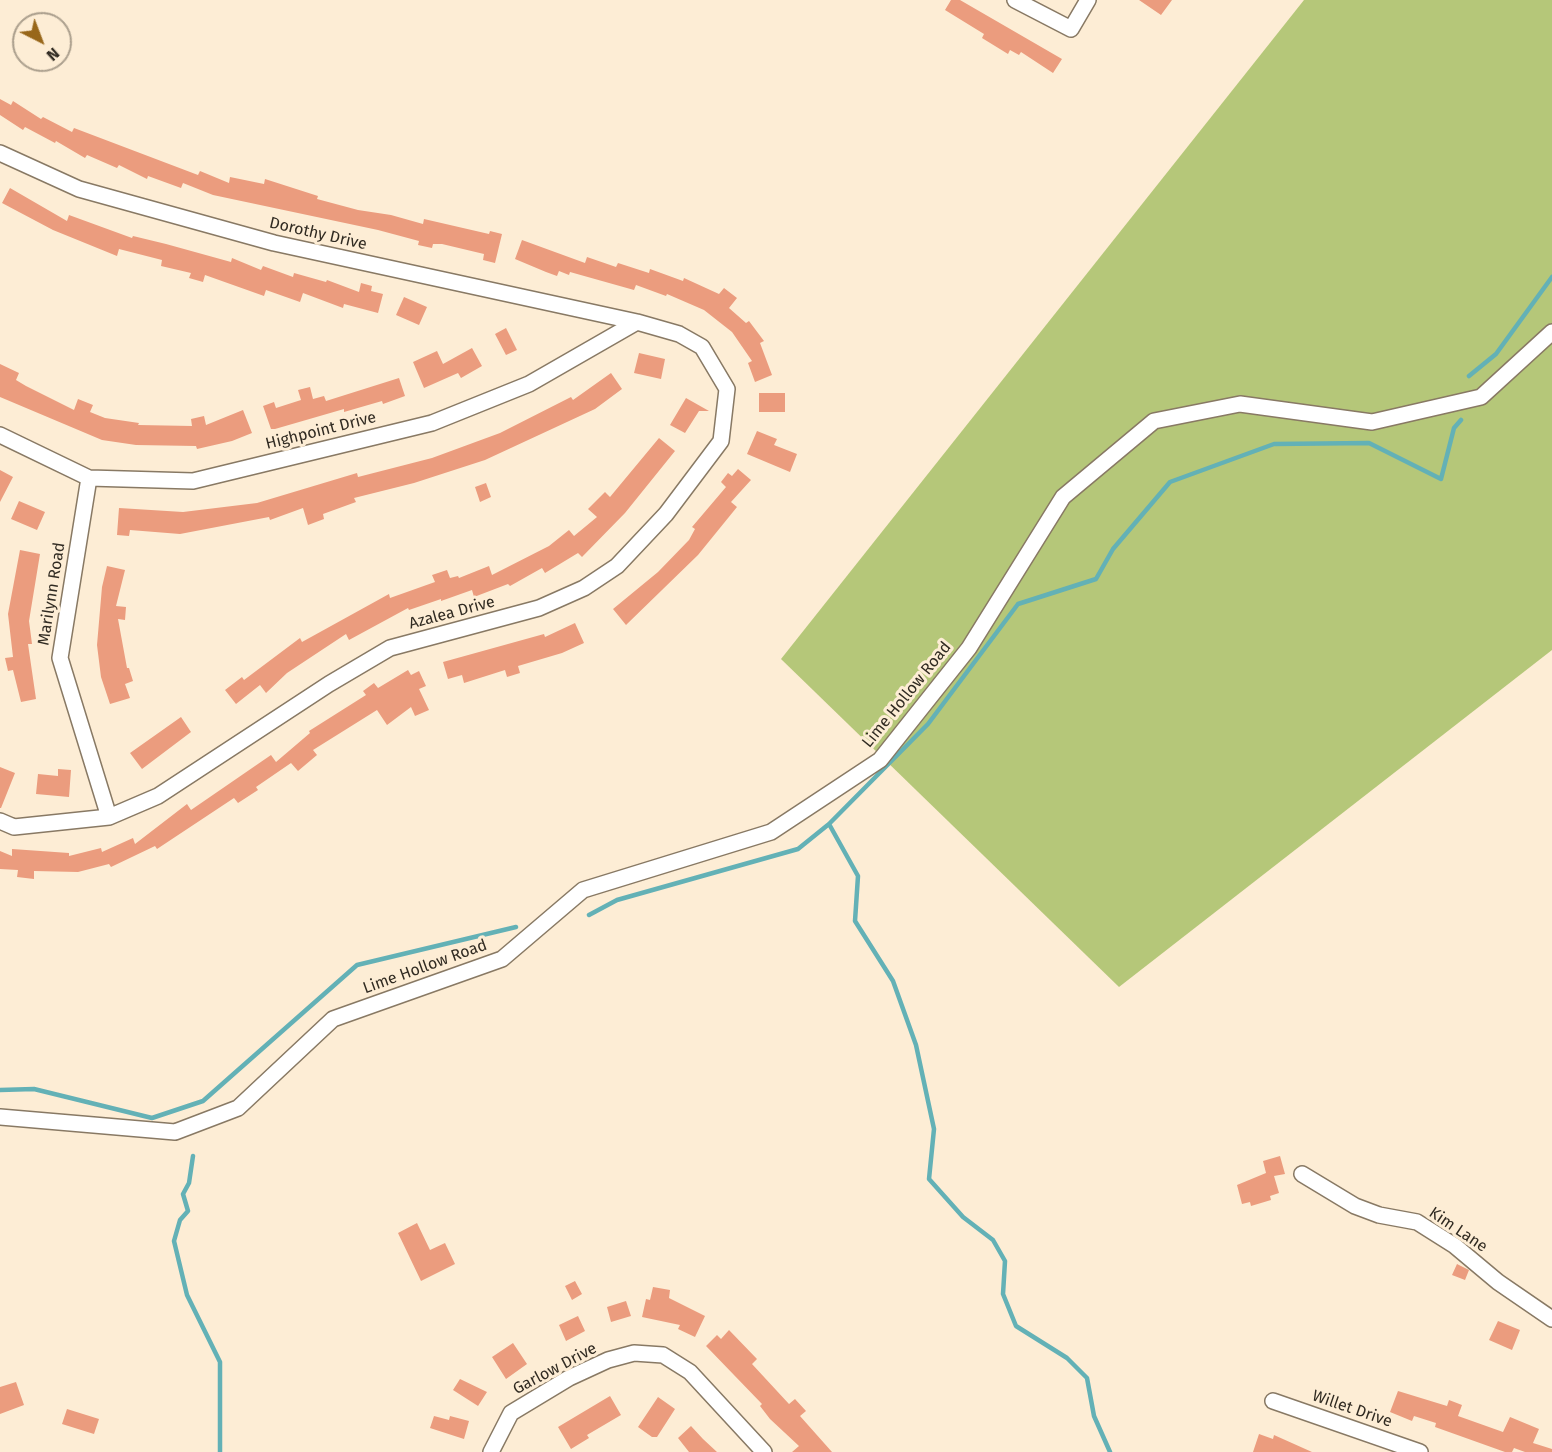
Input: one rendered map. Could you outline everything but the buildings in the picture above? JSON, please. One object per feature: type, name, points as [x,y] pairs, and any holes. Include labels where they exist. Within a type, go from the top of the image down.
[{"type":"street","points":[[1015,0],[1071,29],[1088,0]]},
{"type":"street","name":"Dorothy Drive","points":[[0,153],[79,189],[274,243],[637,322]]},
{"type":"street","name":"Highpoint Drive","points":[[0,435],[88,477],[193,481],[432,423],[529,384],[637,322]]},
{"type":"street","name":"Azalea Drive","points":[[0,821],[14,826],[109,817],[158,796],[329,684],[390,648],[539,608],[584,588],[617,566],[666,514],[721,441],[727,389],[702,347],[679,334],[637,322]]},
{"type":"street","name":"Lime Hollow Road","points":[[0,1117],[175,1132],[186,1128],[238,1108],[333,1019],[502,959],[583,890],[771,832],[880,760],[969,648],[1063,497],[1154,421],[1240,404],[1372,422],[1481,397],[1552,332]]},
{"type":"street","name":"Marilynn Road","points":[[88,477],[60,658],[109,817]]},
{"type":"street","name":"Kim Lane","points":[[1302,1174],[1355,1206],[1379,1215],[1418,1222],[1455,1246],[1498,1282],[1552,1319]]},
{"type":"street","name":"Garlow Drive","points":[[491,1452],[511,1413],[569,1378],[608,1360],[634,1353],[663,1355],[690,1372],[764,1452]]},
{"type":"street","name":"Willet Drive","points":[[1273,1401],[1420,1452]]},
{"type":"green space","points":[[1304,0],[1552,0],[1552,650],[1119,987],[781,659]]},
{"type":"waterway","points":[[1469,376],[1496,354],[1552,277]]},
{"type":"waterway","points":[[589,915],[617,900],[798,849],[829,824],[928,724],[1018,604],[1096,579],[1113,549],[1170,482],[1274,444],[1369,443],[1441,479],[1454,428],[1461,420]]},
{"type":"waterway","points":[[829,824],[858,876],[855,921],[893,981],[916,1045],[934,1129],[929,1179],[963,1217],[993,1240],[1005,1261],[1003,1294],[1016,1326],[1067,1358],[1087,1378],[1094,1416],[1110,1452]]},
{"type":"waterway","points":[[0,1090],[34,1089],[152,1118],[203,1101],[357,965],[516,927]]},
{"type":"waterway","points":[[193,1156],[189,1183],[183,1194],[188,1211],[180,1220],[174,1241],[187,1295],[220,1362],[220,1452]]}]
